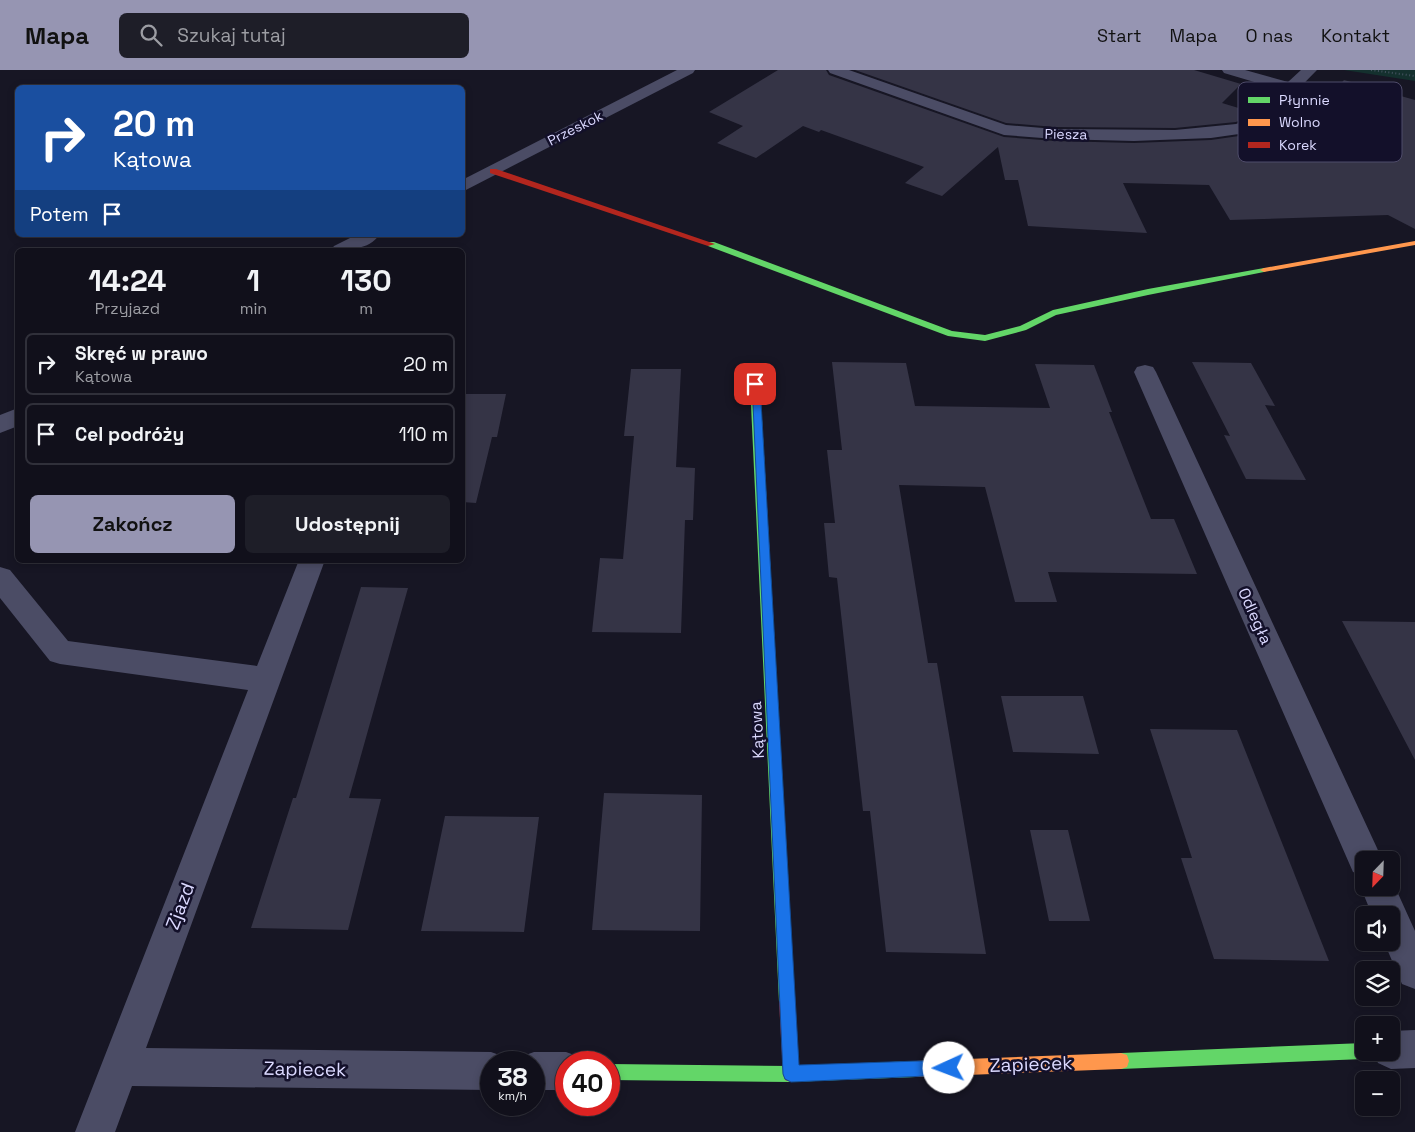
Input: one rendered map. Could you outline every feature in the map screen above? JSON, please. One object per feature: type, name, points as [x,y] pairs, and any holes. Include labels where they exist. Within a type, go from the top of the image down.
[{"type":"street","name":"Przeskok","points":[[465,185],[688,70]]},
{"type":"street","name":"Piesza","points":[[835,70],[979,122],[1028,134],[1204,134],[1238,129]]},
{"type":"street","points":[[1229,70],[1270,82]]},
{"type":"street","name":"Piesza","points":[[1297,82],[1310,70]]},
{"type":"street","points":[[493,171],[718,247],[951,334],[984,338],[1023,328],[1053,313],[1139,294],[1374,248],[1415,243]]},
{"type":"street","points":[[345,248],[366,237]]},
{"type":"street","name":"Odległa","points":[[1145,372],[1361,851]]},
{"type":"street","name":"Kątowa","points":[[755,384],[791,1074]]},
{"type":"street","points":[[0,425],[15,418]]},
{"type":"street","name":"Zjazd","points":[[95,1132],[311,563]]},
{"type":"street","points":[[0,578],[60,652],[267,680]]},
{"type":"street","points":[[1400,937],[1415,971]]},
{"type":"street","points":[[1400,1050],[1415,1049]]},
{"type":"street","name":"Zapiecek","points":[[620,1072],[791,1074],[1355,1051]]},
{"type":"street","name":"Zapiecek","points":[[119,1067],[480,1071]]},
{"type":"path","points":[[1371,70],[1415,76]]},
{"type":"green space","points":[[1344,70],[1415,70],[1415,81]]},
{"type":"building","points":[[778,70],[826,70],[829,75],[1004,137],[1055,141],[1134,143],[1211,140],[1238,136],[1238,162],[1402,162],[1402,96],[1415,100],[1415,229],[1388,215],[1230,220],[1209,185],[1123,183],[1147,233],[1028,226],[1018,180],[1005,180],[998,147],[942,196],[905,183],[924,167],[821,130],[819,132],[803,126],[756,158],[717,143],[743,126],[709,112]]},
{"type":"building","points":[[855,70],[1194,70],[1238,83],[1238,87],[1222,103],[1238,108],[1238,121],[1236,122],[1175,128],[1055,127],[1006,123]]},
{"type":"building","points":[[832,362],[906,363],[915,406],[1050,408],[1035,364],[1094,365],[1112,412],[1109,412],[1151,519],[1174,519],[1197,574],[1048,572],[1057,602],[1015,602],[985,487],[899,485],[928,663],[937,663],[986,954],[886,952],[870,811],[863,811],[837,578],[829,577],[824,523],[835,523],[827,450],[842,450]]},
{"type":"building","points":[[1192,362],[1251,363],[1275,406],[1265,405],[1306,480],[1246,479],[1224,435],[1230,436]]},
{"type":"building","points":[[631,369],[681,369],[676,467],[695,468],[693,520],[685,520],[681,633],[592,632],[600,558],[623,559],[634,436],[624,436]]},
{"type":"building","points":[[465,394],[506,394],[497,437],[492,437],[476,503],[465,502]]},
{"type":"building","points":[[361,587],[408,588],[349,798],[381,799],[348,930],[251,928],[293,798],[296,798]]},
{"type":"building","points":[[1342,621],[1415,622],[1415,760]]},
{"type":"building","points":[[1001,696],[1083,696],[1099,754],[1013,752]]},
{"type":"building","points":[[1150,729],[1237,730],[1329,961],[1214,959],[1181,858],[1192,858]]},
{"type":"building","points":[[604,793],[702,795],[700,931],[592,930]]},
{"type":"building","points":[[445,816],[539,817],[524,932],[421,931]]},
{"type":"building","points":[[1030,830],[1068,830],[1090,921],[1049,921]]},
{"type":"traffic: fast","points":[[711,244],[951,334],[985,338],[1023,328],[1053,313],[1148,292],[1264,270]]},
{"type":"traffic: fast","points":[[755,384],[787,1002]]},
{"type":"traffic: fast","points":[[1121,1061],[1355,1051]]},
{"type":"traffic: fast","points":[[620,1072],[791,1074],[916,1069]]},
{"type":"traffic: slow","points":[[1264,270],[1415,243]]},
{"type":"traffic: slow","points":[[916,1069],[1121,1061]]},
{"type":"traffic: jam","points":[[493,171],[711,244]]},
{"type":"traffic: jam","points":[[787,1002],[791,1074]]},
{"type":"route","points":[[755,384],[791,1074],[949,1068]]}]
